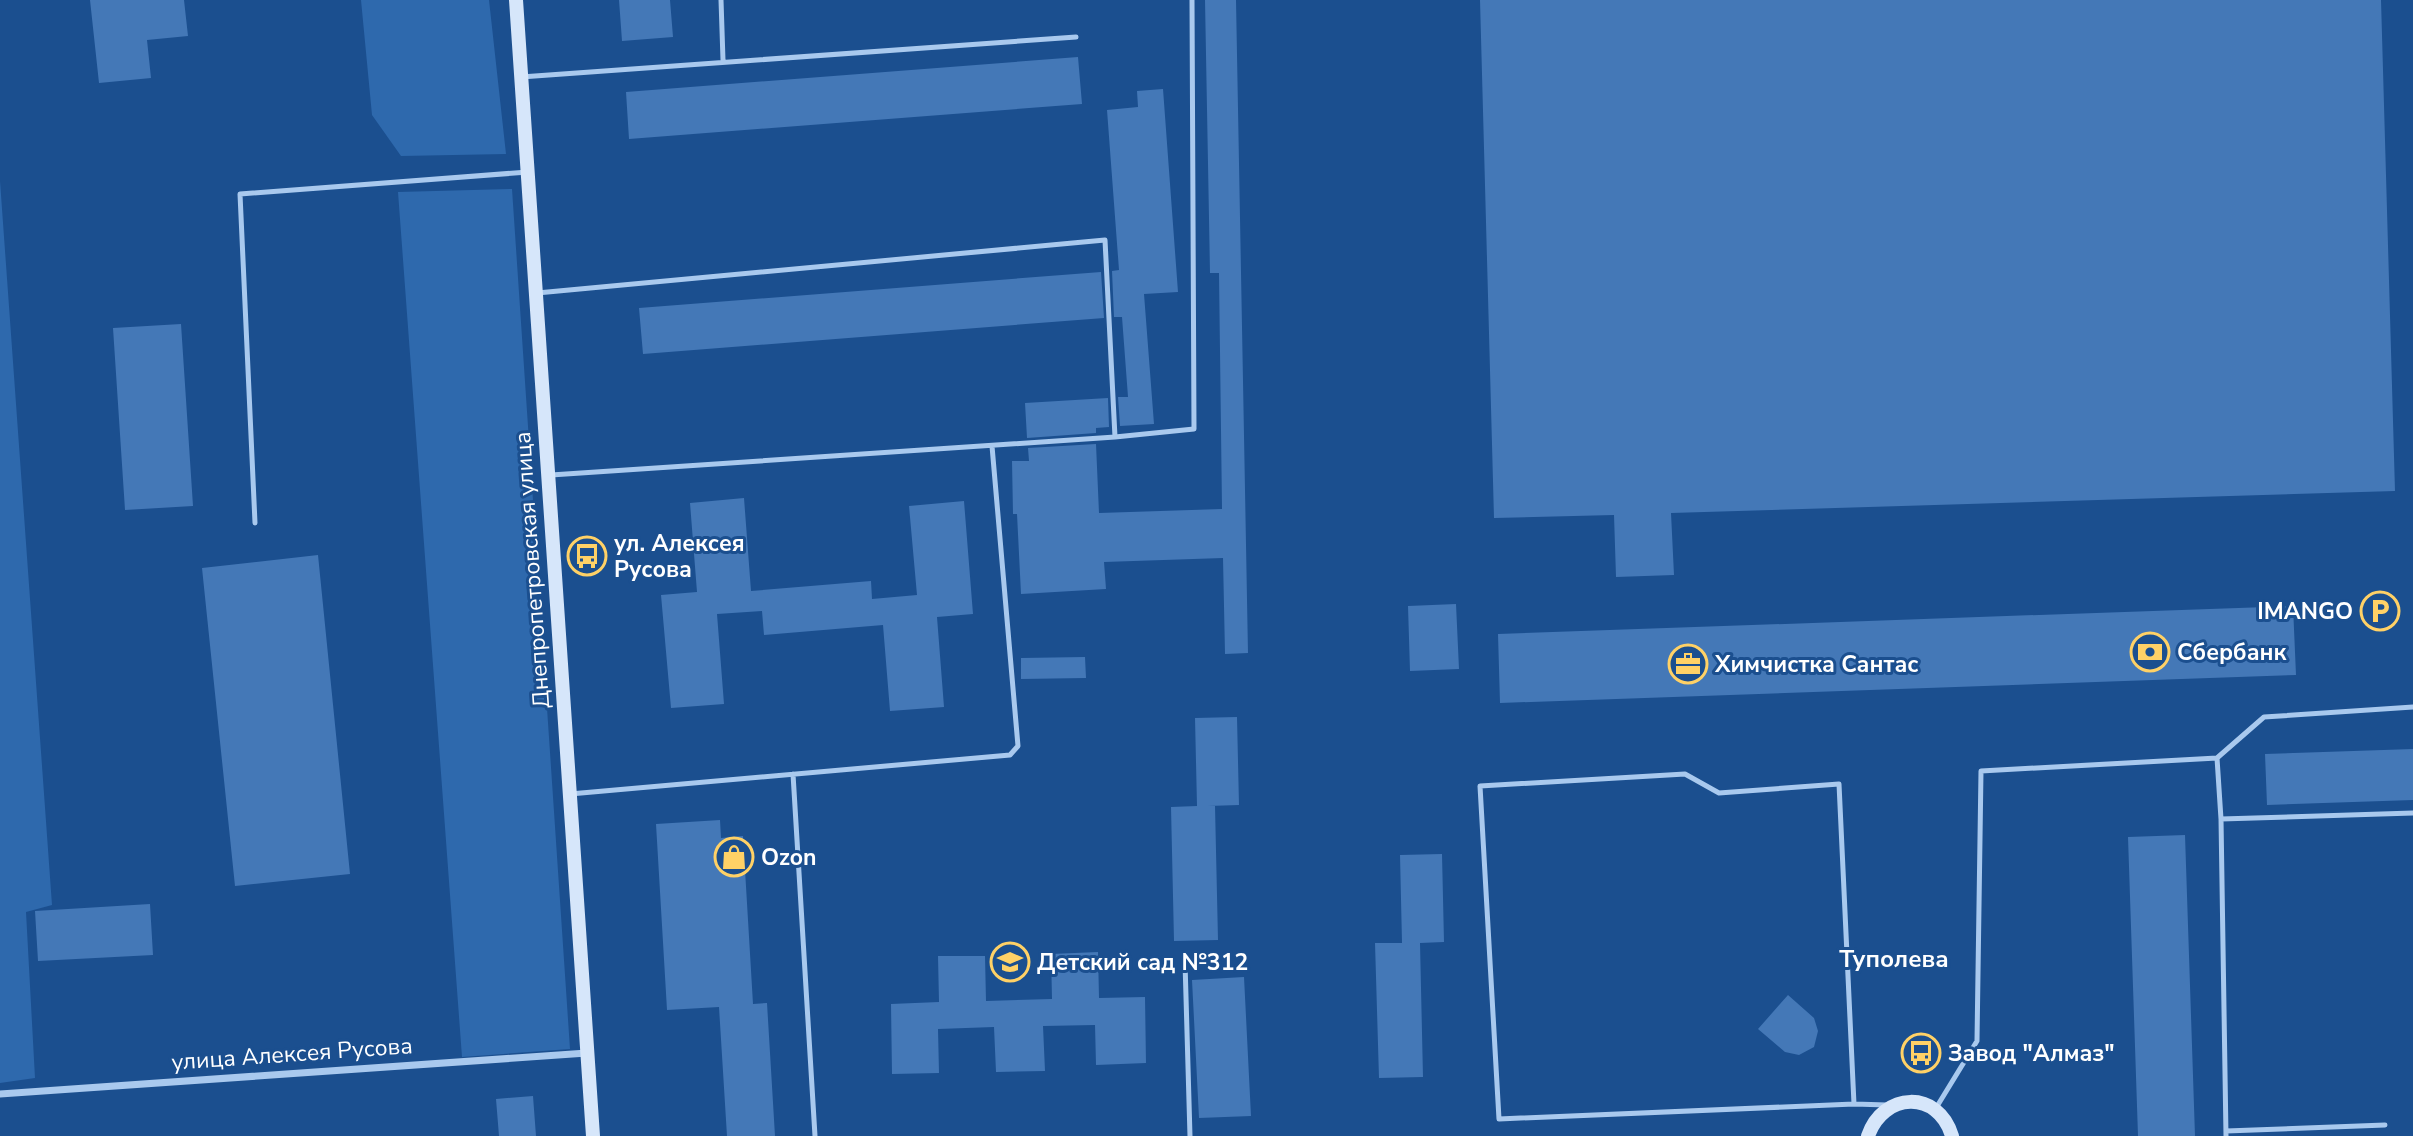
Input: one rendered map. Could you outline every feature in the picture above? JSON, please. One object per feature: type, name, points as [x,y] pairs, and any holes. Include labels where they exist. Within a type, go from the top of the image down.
[{"type":"street","name":"Днепропетровская улица","points":[[516,0],[593,1136]]},
{"type":"street","name":"улица Алексея Русова","points":[[0,1094],[587,1053]]},
{"type":"street","points":[[1868,1136],[1873,1119],[1890,1105],[1913,1101],[1945,1119],[1952,1136]]},
{"type":"lane","points":[[721,0],[723,61]]},
{"type":"lane","points":[[548,475],[992,446],[1194,429],[1192,0]]},
{"type":"lane","points":[[522,76],[1076,37]]},
{"type":"lane","points":[[254,523],[240,194],[528,172]]},
{"type":"lane","points":[[536,293],[1105,240],[1115,437]]},
{"type":"lane","points":[[570,794],[1010,755],[1018,746],[992,446]]},
{"type":"lane","points":[[1934,1111],[1977,1041],[1981,771],[2217,758],[2264,717],[2413,707]]},
{"type":"lane","points":[[2217,758],[2221,819],[2226,1133],[2385,1125]]},
{"type":"lane","points":[[793,774],[815,1136]]},
{"type":"lane","points":[[1854,1104],[1839,784],[1719,793],[1685,774],[1480,786],[1499,1119],[1854,1104],[1890,1105]]},
{"type":"lane","points":[[2221,819],[2413,813]]},
{"type":"lane","points":[[1185,962],[1190,1136]]},
{"type":"shaded area","points":[[361,0],[489,0],[506,154],[401,156],[372,115]]},
{"type":"shaded area","points":[[0,181],[52,905],[26,912],[35,1078],[0,1083]]},
{"type":"shaded area","points":[[512,189],[570,1049],[462,1057],[398,192]]},
{"type":"building","points":[[90,0],[184,0],[188,36],[147,40],[151,78],[99,83]]},
{"type":"building","points":[[619,0],[670,0],[673,37],[622,41]]},
{"type":"building","points":[[1205,0],[1236,0],[1248,653],[1225,654],[1223,558],[1104,562],[1106,589],[1021,594],[1017,514],[1013,514],[1012,461],[1029,461],[1028,448],[1096,444],[1099,513],[1222,509],[1219,273],[1210,273]]},
{"type":"building","points":[[1480,0],[2381,0],[2395,491],[1671,513],[1674,575],[1616,577],[1614,515],[1494,518]]},
{"type":"building","points":[[1078,57],[1082,104],[629,139],[626,92]]},
{"type":"building","points":[[1163,89],[1178,292],[1144,294],[1154,424],[1120,426],[1118,397],[1128,397],[1122,317],[1114,317],[1112,271],[1119,270],[1107,110],[1138,107],[1137,91]]},
{"type":"building","points":[[1101,272],[1104,318],[643,354],[639,308]]},
{"type":"building","points":[[181,324],[193,506],[125,510],[113,328]]},
{"type":"building","points":[[1108,398],[1109,427],[1096,428],[1096,433],[1027,438],[1025,403]]},
{"type":"building","points":[[744,498],[751,591],[871,581],[872,599],[917,595],[909,506],[964,501],[973,614],[937,617],[944,707],[890,711],[883,625],[764,635],[762,611],[717,614],[724,704],[671,708],[661,595],[697,592],[690,503]]},
{"type":"building","points":[[318,555],[350,874],[235,886],[202,568]]},
{"type":"building","points":[[1456,604],[1459,669],[1410,671],[1408,606]]},
{"type":"building","points":[[2293,606],[2296,675],[1500,703],[1498,634]]},
{"type":"building","points":[[1085,657],[1086,678],[1021,679],[1021,658]]},
{"type":"building","points":[[1237,717],[1239,805],[1208,806],[1215,806],[1218,940],[1174,941],[1171,807],[1197,806],[1195,718]]},
{"type":"building","points":[[2413,749],[2413,800],[2267,805],[2265,754]]},
{"type":"building","points":[[720,820],[721,838],[743,836],[753,1004],[767,1003],[775,1136],[727,1136],[719,1007],[667,1010],[656,824]]},
{"type":"building","points":[[2185,835],[2195,1136],[2138,1136],[2128,837]]},
{"type":"building","points":[[1442,854],[1444,942],[1420,943],[1423,1077],[1379,1078],[1375,943],[1402,943],[1400,855]]},
{"type":"building","points":[[150,904],[153,955],[38,961],[35,911]]},
{"type":"building","points":[[1098,952],[1099,998],[1145,997],[1146,1063],[1096,1065],[1095,1025],[1043,1026],[1045,1071],[996,1072],[994,1027],[938,1029],[939,1073],[892,1074],[891,1004],[939,1002],[938,956],[985,956],[986,1001],[1052,999],[1051,954]]},
{"type":"building","points":[[1244,977],[1251,1116],[1199,1118],[1192,980]]},
{"type":"building","points":[[1788,995],[1814,1018],[1818,1031],[1814,1047],[1799,1055],[1785,1052],[1758,1029]]},
{"type":"building","points":[[533,1096],[536,1136],[499,1136],[496,1099]]},
{"type":"place","name":"ул. Алексея Русова","points":[[587,556]]},
{"type":"place","name":"IMANGO","points":[[2380,611]]},
{"type":"place","name":"Сбербанк","points":[[2150,652]]},
{"type":"place","name":"Химчистка Сантас","points":[[1688,664]]},
{"type":"place","name":"Ozon","points":[[734,857]]},
{"type":"place","name":"Детский сад №312","points":[[1010,962]]},
{"type":"place","name":"Завод \"Алмаз\"","points":[[1921,1053]]},
{"type":"district","name":"Туполева","points":[[1894,959]]}]
